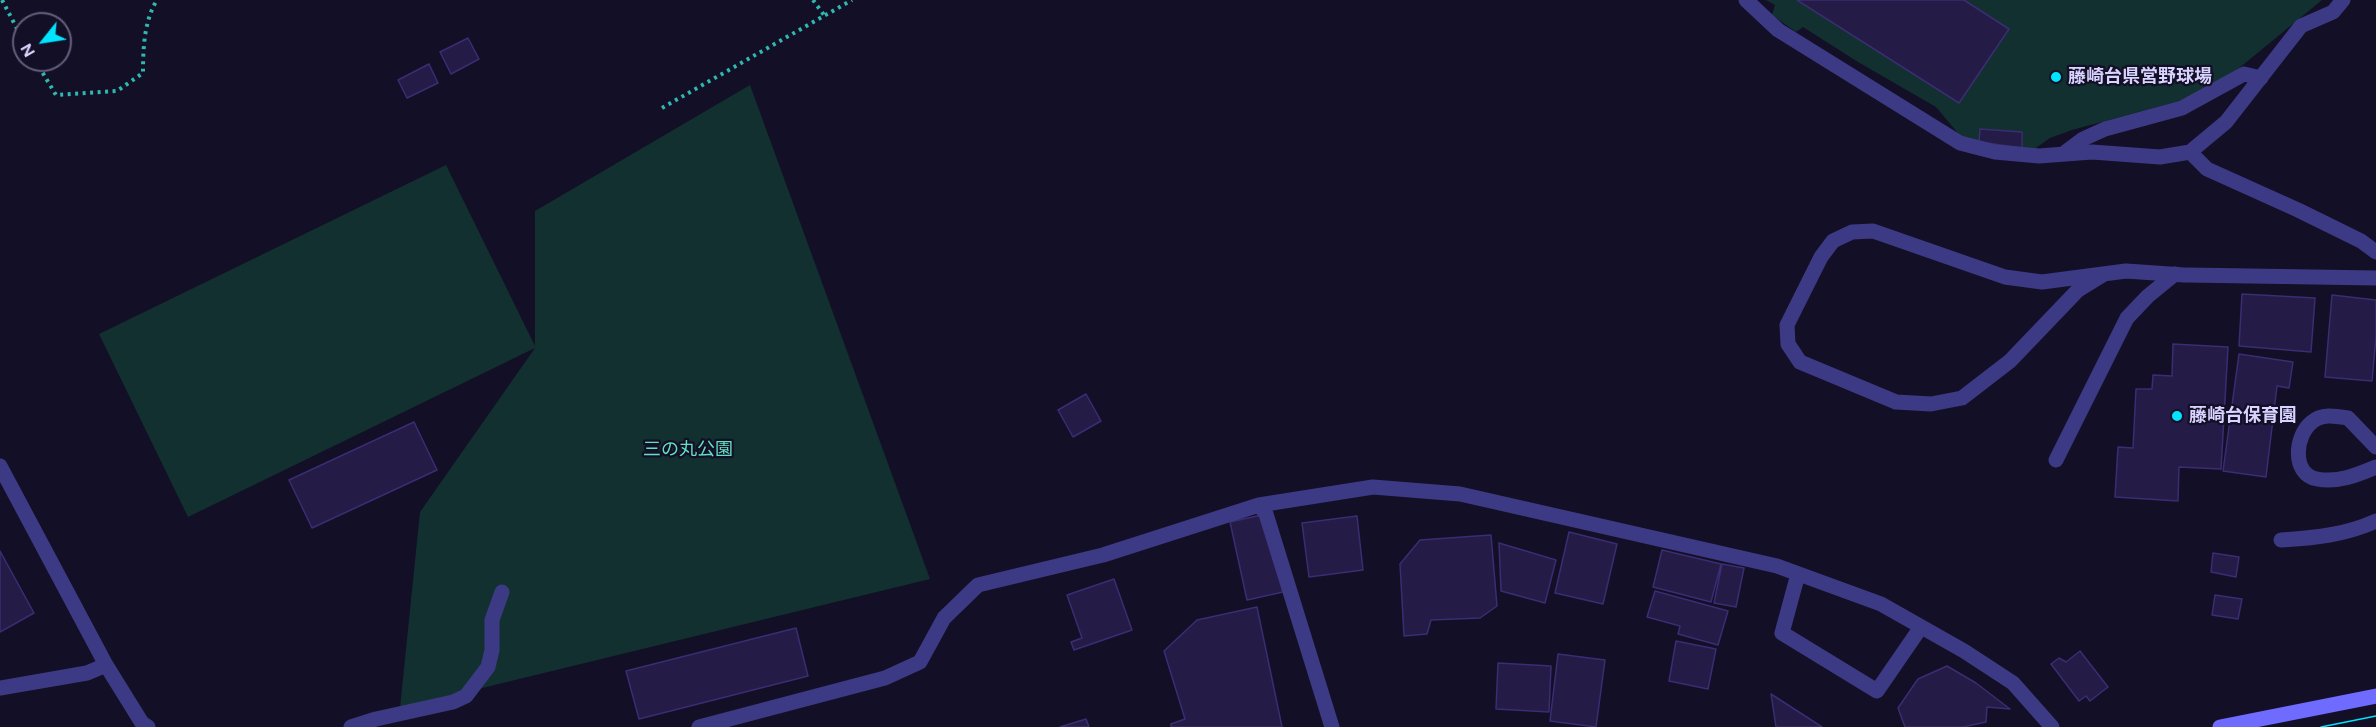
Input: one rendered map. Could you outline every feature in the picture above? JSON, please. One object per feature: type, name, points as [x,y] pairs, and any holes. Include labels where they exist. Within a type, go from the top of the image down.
[{"type":"street","points":[[1746,0],[1779,30],[1960,143],[1995,152],[2039,156],[2092,152],[2160,157],[2190,152],[2226,122],[2301,26],[2333,12],[2343,0]]},
{"type":"street","points":[[2063,154],[2083,139],[2105,129],[2182,108],[2244,74],[2261,78]]},
{"type":"street","points":[[2190,152],[2207,169],[2298,210],[2361,241],[2376,252]]},
{"type":"street","points":[[2104,274],[2078,290],[2010,361],[1962,398],[1931,404],[1896,402],[1800,362],[1788,344],[1787,325],[1821,257],[1833,241],[1852,232],[1873,231],[2005,277],[2042,282],[2104,274],[2126,272],[2376,278]]},
{"type":"street","points":[[2056,460],[2127,318],[2181,275]]},
{"type":"street","points":[[2376,447],[2348,417],[2328,415],[2312,421],[2301,436],[2298,452],[2302,469],[2314,478],[2333,480],[2353,476],[2376,467]]},
{"type":"street","points":[[0,466],[106,665],[142,723],[148,727]]},
{"type":"street","points":[[699,727],[748,720],[885,678],[920,662],[944,618],[978,585],[1103,555],[1259,506],[1373,487],[1460,494],[1778,566],[1881,604],[1921,627],[2013,683],[2052,727]]},
{"type":"street","points":[[1259,506],[1266,514],[1332,727]]},
{"type":"street","points":[[2281,540],[2323,537],[2357,529],[2376,521]]},
{"type":"street","points":[[1798,574],[1782,633],[1877,691],[1921,627]]},
{"type":"street","points":[[351,727],[376,719],[453,702],[466,696],[488,667],[492,650],[492,620],[502,592]]},
{"type":"street","points":[[0,688],[87,672],[106,665]]},
{"type":"street","points":[[2220,727],[2376,696]]},
{"type":"path","points":[[2,0],[12,19]]},
{"type":"path","points":[[42,72],[56,95],[117,91],[142,74],[143,47],[152,8],[157,0]]},
{"type":"path","points":[[813,0],[824,15]]},
{"type":"path","points":[[662,108],[852,0]]},
{"type":"green space","name":"藤崎台県営野球場","points":[[1766,0],[2322,0],[2232,74],[2194,97],[2072,130],[2050,138],[2029,153],[1966,143],[1936,107],[1803,27],[1796,32],[1772,15],[1775,5]]},
{"type":"green space","name":"三の丸公園","points":[[750,85],[930,579],[400,708],[420,512],[535,348],[188,517],[99,334],[446,165],[535,346],[535,211]]},
{"type":"building","points":[[1797,0],[1964,0],[2009,29],[1959,103]]},
{"type":"building","points":[[468,38],[479,59],[451,74],[440,52]]},
{"type":"building","points":[[429,64],[438,83],[407,98],[398,80]]},
{"type":"building","points":[[1980,129],[2022,132],[2022,148],[1979,142]]},
{"type":"building","points":[[2242,294],[2315,298],[2311,352],[2239,346]]},
{"type":"building","points":[[2332,295],[2376,300],[2376,337],[2372,381],[2325,377]]},
{"type":"building","points":[[2173,344],[2228,347],[2221,469],[2179,467],[2178,501],[2115,497],[2118,447],[2133,448],[2136,389],[2152,389],[2153,375],[2172,376]]},
{"type":"building","points":[[2239,354],[2293,362],[2289,388],[2277,386],[2266,477],[2223,471]]},
{"type":"building","points":[[1086,394],[1101,421],[1073,437],[1058,410]]},
{"type":"building","points":[[414,422],[437,470],[312,528],[289,480]]},
{"type":"building","points":[[1266,514],[1283,592],[1247,600],[1230,522]]},
{"type":"building","points":[[1357,516],[1363,570],[1309,577],[1302,523]]},
{"type":"building","points":[[1569,532],[1617,544],[1603,604],[1555,593]]},
{"type":"building","points":[[1491,535],[1497,606],[1480,618],[1431,620],[1427,634],[1404,636],[1400,564],[1420,540]]},
{"type":"building","points":[[1499,543],[1556,560],[1545,603],[1501,591]]},
{"type":"building","points":[[1662,550],[1721,564],[1711,602],[1653,587]]},
{"type":"building","points":[[0,551],[34,613],[0,632]]},
{"type":"building","points":[[2213,553],[2239,557],[2236,577],[2211,572]]},
{"type":"building","points":[[1722,564],[1744,568],[1736,607],[1714,603]]},
{"type":"building","points":[[1114,579],[1132,630],[1074,650],[1071,642],[1082,638],[1067,595]]},
{"type":"building","points":[[1655,591],[1728,611],[1718,645],[1678,634],[1680,626],[1647,617]]},
{"type":"building","points":[[2215,595],[2242,599],[2238,619],[2212,615]]},
{"type":"building","points":[[1257,607],[1282,727],[1171,727],[1171,724],[1185,719],[1164,651],[1197,620]]},
{"type":"building","points":[[796,628],[808,676],[639,719],[626,671]]},
{"type":"building","points":[[1676,641],[1716,649],[1708,689],[1669,681]]},
{"type":"building","points":[[2080,651],[2108,687],[2090,701],[2086,696],[2079,701],[2051,664],[2059,658],[2066,662]]},
{"type":"building","points":[[1558,654],[1605,660],[1596,727],[1550,721]]},
{"type":"building","points":[[1498,663],[1551,666],[1549,712],[1496,709]]},
{"type":"building","points":[[1947,666],[1976,683],[2010,709],[1987,707],[1986,722],[1963,727],[1905,727],[1898,708],[1918,679]]},
{"type":"building","points":[[1771,694],[1822,727],[1776,727]]},
{"type":"building","points":[[1086,719],[1089,727],[1060,727]]},
{"type":"tram line","points":[[2321,727],[2376,716]]},
{"type":"place","name":"藤崎台県営野球場","points":[[2056,77]]},
{"type":"place","name":"藤崎台保育園","points":[[2177,416]]}]
